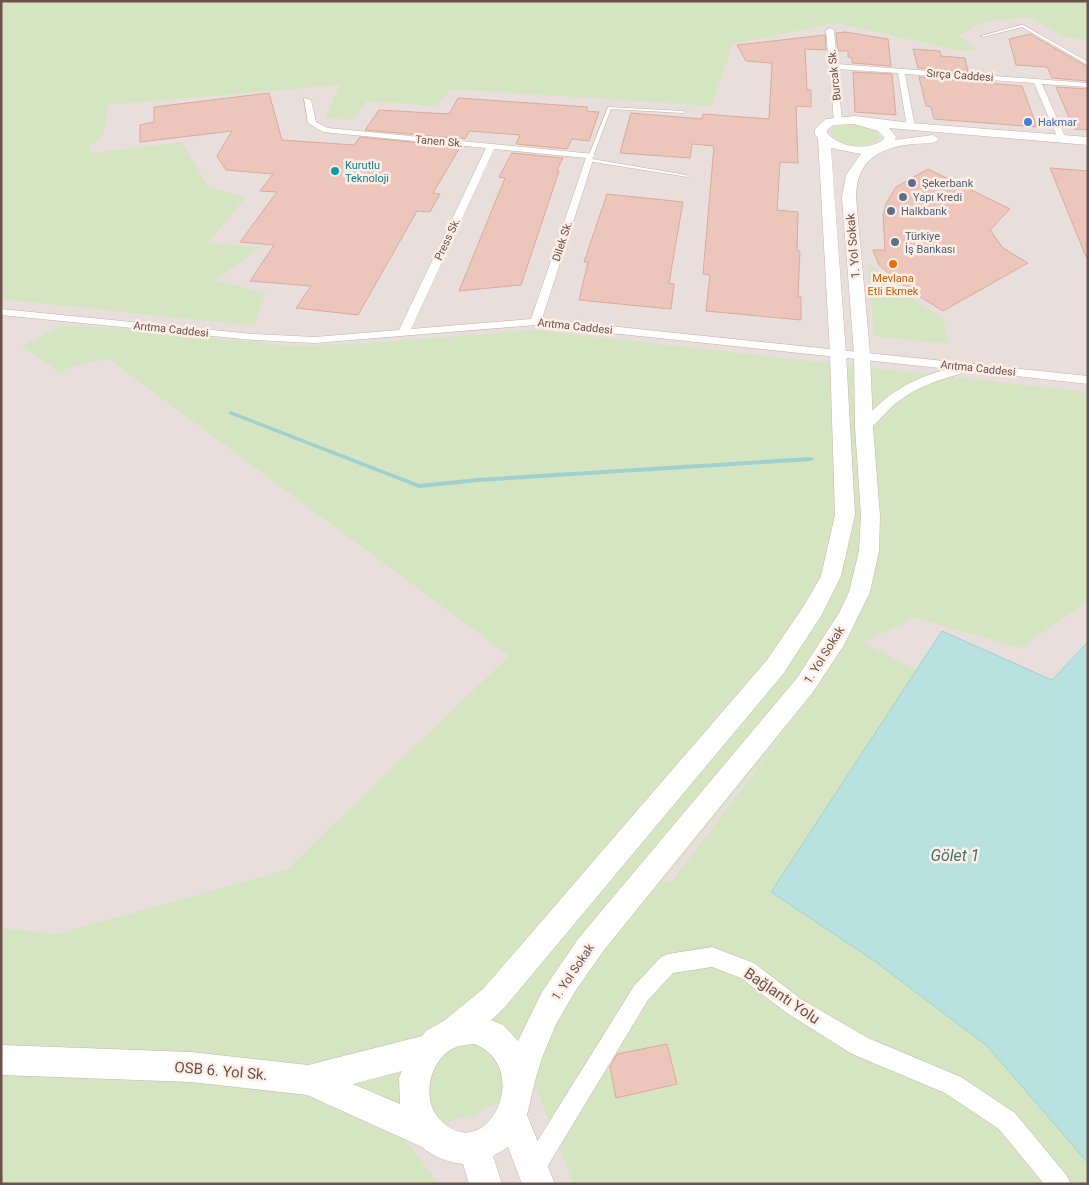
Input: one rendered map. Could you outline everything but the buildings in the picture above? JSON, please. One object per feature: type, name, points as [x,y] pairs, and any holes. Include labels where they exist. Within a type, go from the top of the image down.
[{"type":"main road","name":"1. Yol Sokak","points":[[838,121],[1088,141]]},
{"type":"main road","points":[[838,121],[830,122],[821,129],[824,138],[851,149],[877,148],[931,139],[958,139],[1088,149]]},
{"type":"main road","name":"1. Yol Sokak","points":[[519,1080],[536,1034],[557,995],[588,948],[799,694],[838,635],[854,603],[866,572],[872,518],[864,428],[862,355],[849,185],[852,173],[861,160],[888,142],[890,137],[887,132],[874,124],[864,122]]},
{"type":"main road","name":"1. Yol Sokak","points":[[456,1031],[494,998],[775,667],[814,610],[831,576],[845,515],[838,354],[824,138]]},
{"type":"main road","points":[[470,1029],[485,1031],[497,1038],[508,1049],[516,1064],[519,1080],[518,1099],[512,1116],[502,1130],[489,1141],[474,1148],[458,1148],[443,1144],[430,1134],[420,1119],[415,1102],[414,1083],[420,1064],[429,1049],[442,1037],[456,1031],[470,1029]]},
{"type":"main road","points":[[308,1080],[429,1049]]},
{"type":"main road","name":"OSB 6. Yol Sk.","points":[[1,1060],[191,1067],[308,1080],[430,1134]]},
{"type":"main road","points":[[512,1116],[536,1176]]},
{"type":"main road","points":[[474,1148],[486,1184]]},
{"type":"street","name":"Burcak Sk.","points":[[830,30],[838,121]]},
{"type":"street","name":"Sırça Caddesi","points":[[833,66],[1088,85]]},
{"type":"street","points":[[902,71],[911,127]]},
{"type":"street","points":[[1037,81],[1062,139]]},
{"type":"street","name":"Tanen Sk.","points":[[307,100],[312,123],[326,130],[590,158]]},
{"type":"street","name":"Press Sk.","points":[[402,333],[491,146]]},
{"type":"street","name":"Dilek Sk.","points":[[536,322],[590,158]]},
{"type":"street","name":"Arıtma Caddesi","points":[[1,312],[253,337],[315,340],[536,322],[1088,380]]},
{"type":"street","points":[[864,428],[878,411],[922,380],[956,370],[999,370]]},
{"type":"street","name":"Bağlantı Yolu","points":[[536,1176],[641,993],[668,964],[712,957],[747,970],[794,1006],[860,1046],[953,1085],[1007,1121],[1059,1184]]},
{"type":"lane","points":[[983,36],[1022,26],[1088,64]]},
{"type":"lane","points":[[682,112],[609,108],[590,158],[686,176]]},
{"type":"shaded area","points":[[1,1],[1088,1],[1088,1184],[1,1184]]},
{"type":"green space","points":[[1,1],[1088,1],[1088,40],[1065,37],[1029,17],[983,22],[958,36],[977,49],[961,51],[836,23],[733,44],[712,106],[451,89],[436,106],[367,101],[352,120],[325,118],[340,85],[109,105],[103,136],[90,146],[91,153],[182,142],[208,187],[246,197],[208,243],[261,247],[216,280],[266,293],[254,326],[1,299]]},
{"type":"green space","points":[[842,124],[869,127],[877,131],[879,138],[874,142],[861,145],[839,141],[831,132],[832,128]]},
{"type":"green space","points":[[868,262],[890,285],[943,318],[949,344],[874,336]]},
{"type":"green space","points":[[61,326],[117,328],[290,346],[369,343],[534,330],[1088,392],[1088,601],[1021,648],[915,618],[863,642],[951,688],[1088,1058],[1088,1184],[573,1184],[537,1089],[485,1108],[476,1116],[459,1118],[405,1139],[439,1184],[1,1184],[1,928],[57,934],[286,870],[509,656],[110,360],[91,361],[59,372],[22,346]],"holes":[[[795,719],[673,880],[661,883]]]},
{"type":"water","name":"Gölet 1","points":[[942,631],[1052,680],[1088,642],[1088,1163],[987,1046],[876,962],[771,892]]},
{"type":"waterway","points":[[231,413],[419,486],[478,480],[811,459]]},
{"type":"place","name":"Hakmar","points":[[1028,122]]},
{"type":"place","name":"Kurutlu Teknoloji","points":[[335,171]]},
{"type":"place","name":"Şekerbank","points":[[912,183]]},
{"type":"place","name":"Yapı Kredi","points":[[903,197]]},
{"type":"place","name":"Halkbank","points":[[891,211]]},
{"type":"place","name":"Türkiye İş Bankası","points":[[895,242]]},
{"type":"place","name":"Mevlana Etli Ekmek","points":[[893,264]]}]
